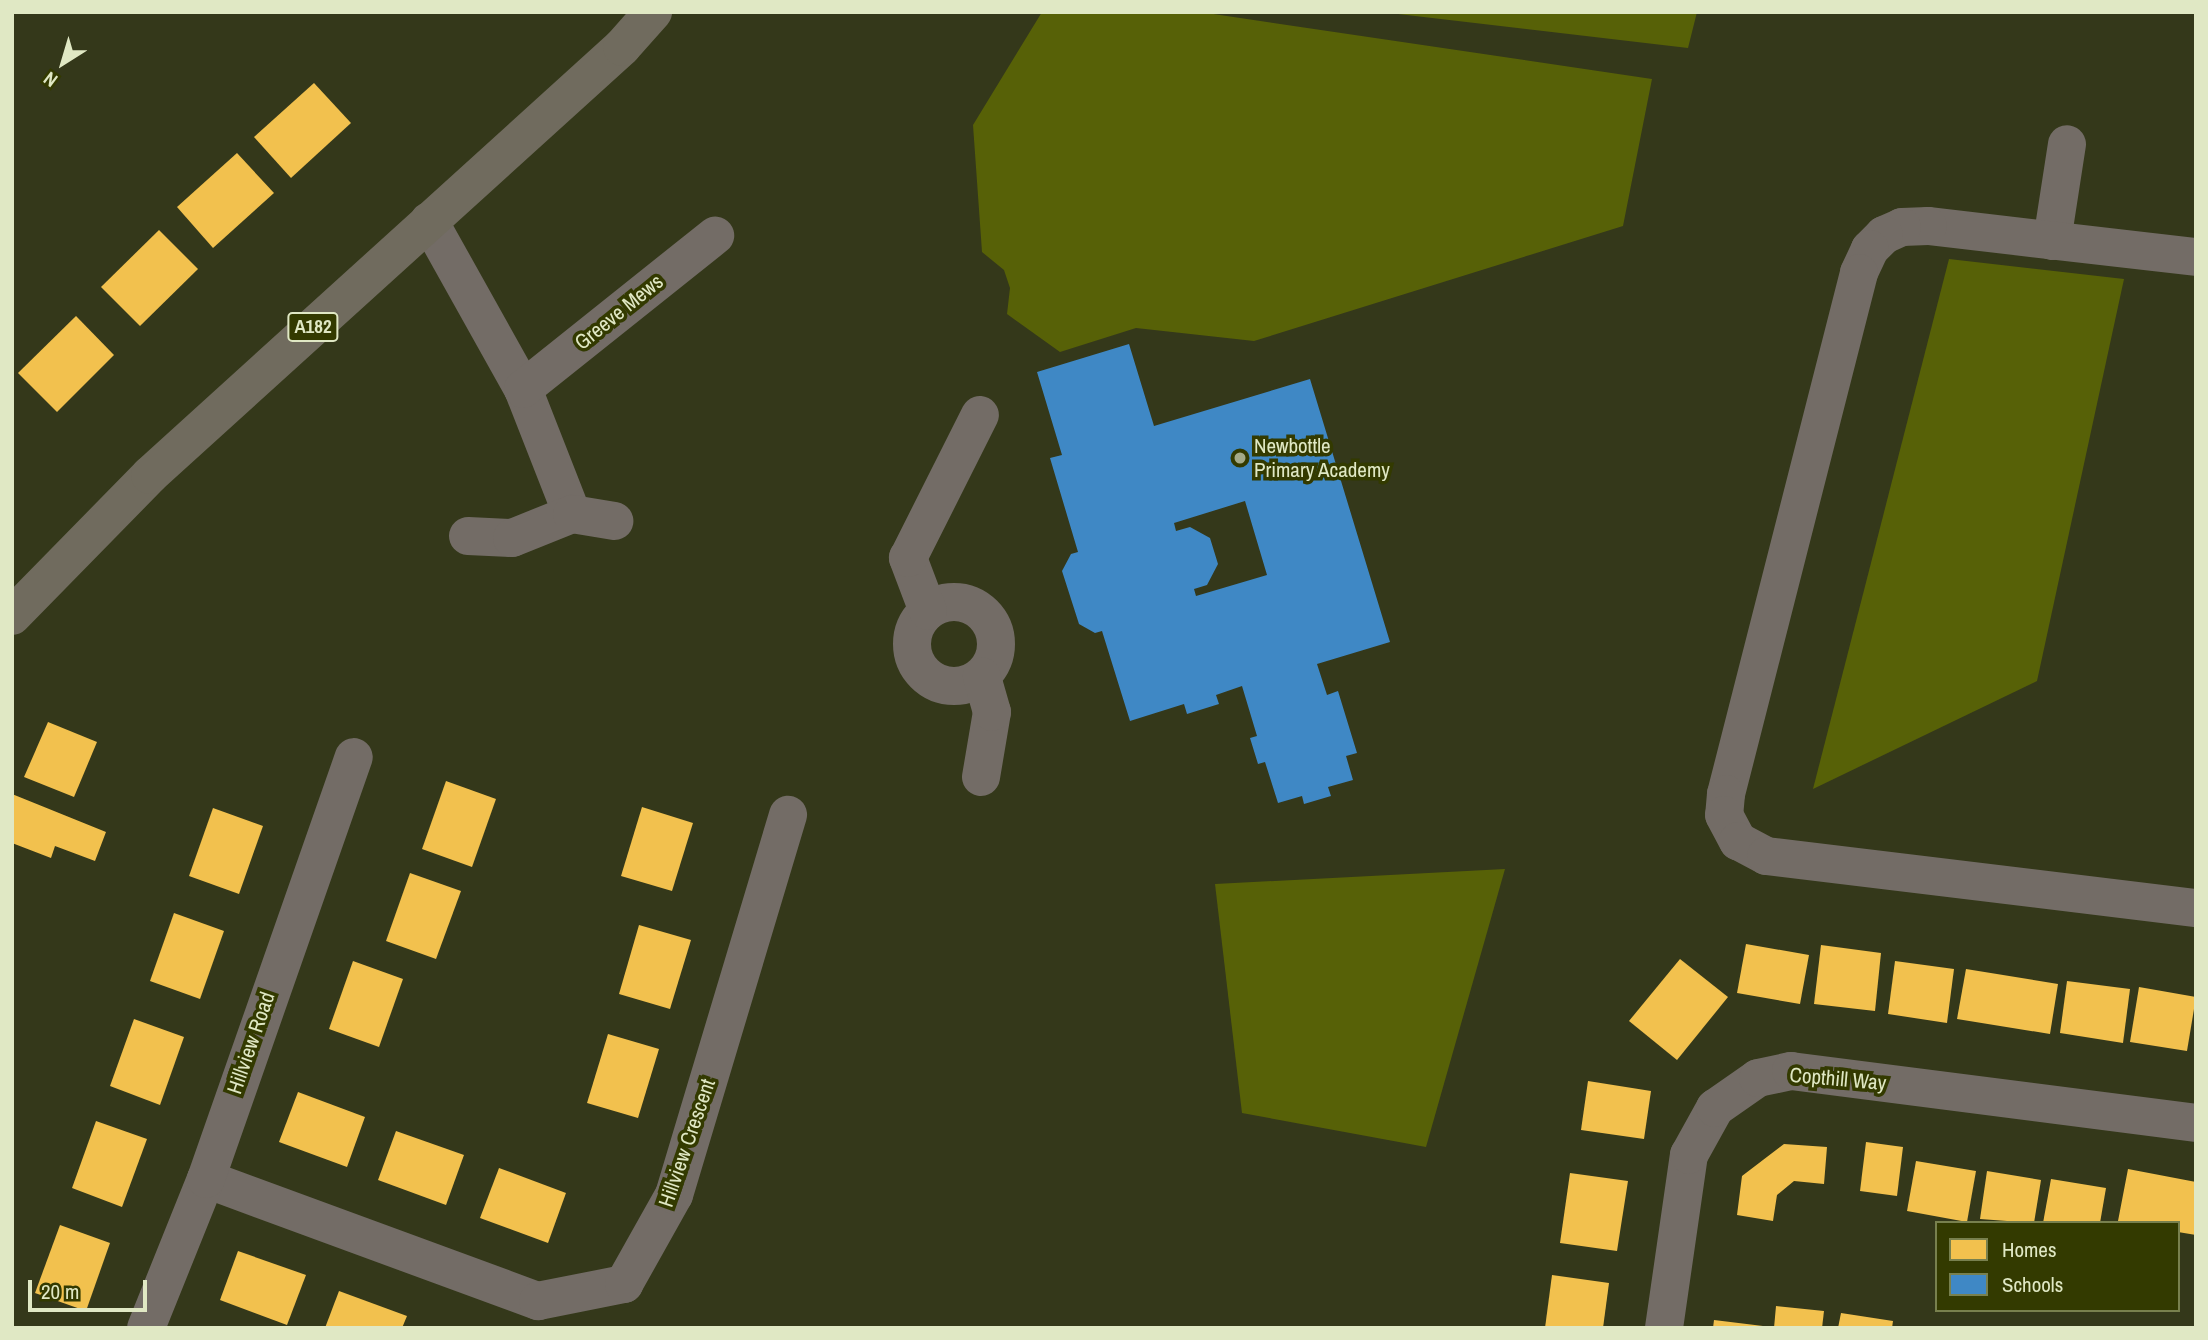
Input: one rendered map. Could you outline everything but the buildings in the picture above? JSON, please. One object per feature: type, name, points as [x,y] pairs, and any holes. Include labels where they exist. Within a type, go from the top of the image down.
[{"type":"main road","name":"A182","points":[[12,616],[150,475],[622,47],[653,12]]},
{"type":"street","points":[[2052,241],[2067,144]]},
{"type":"street","points":[[429,221],[523,389],[572,514]]},
{"type":"street","points":[[2196,257],[1902,227],[1884,235],[1870,249],[1855,286],[1726,794],[1724,815],[1738,841],[1766,856],[2196,908]]},
{"type":"street","name":"Greeve Mews","points":[[523,389],[715,236]]},
{"type":"street","points":[[928,611],[908,558],[980,415]]},
{"type":"street","points":[[468,536],[512,538],[572,514],[614,521]]},
{"type":"street","points":[[958,602],[986,617],[996,647],[982,676],[968,685],[951,687],[921,671],[913,656],[912,638],[928,611],[958,602]]},
{"type":"street","points":[[981,777],[992,712],[982,676]]},
{"type":"street","name":"Hillview Road","points":[[146,1328],[206,1179],[354,757]]},
{"type":"street","name":"Hillview Crescent","points":[[206,1179],[538,1301],[624,1284],[674,1195],[788,815]]},
{"type":"street","name":"Copthill Way","points":[[1664,1328],[1689,1155],[1715,1108],[1758,1078],[1791,1071],[2196,1123]]},
{"type":"green space","points":[[1042,12],[1200,12],[1652,79],[1623,226],[1254,341],[1136,328],[1060,352],[1007,314],[1010,288],[1004,270],[982,252],[973,125]]},
{"type":"green space","points":[[1381,12],[1697,12],[1688,48]]},
{"type":"green space","points":[[1949,259],[2124,279],[2037,681],[1813,789]]},
{"type":"green space","points":[[1505,869],[1426,1147],[1242,1113],[1215,884]]},
{"type":"place","name":"Newbottle Primary Academy","points":[[1240,458]]}]
